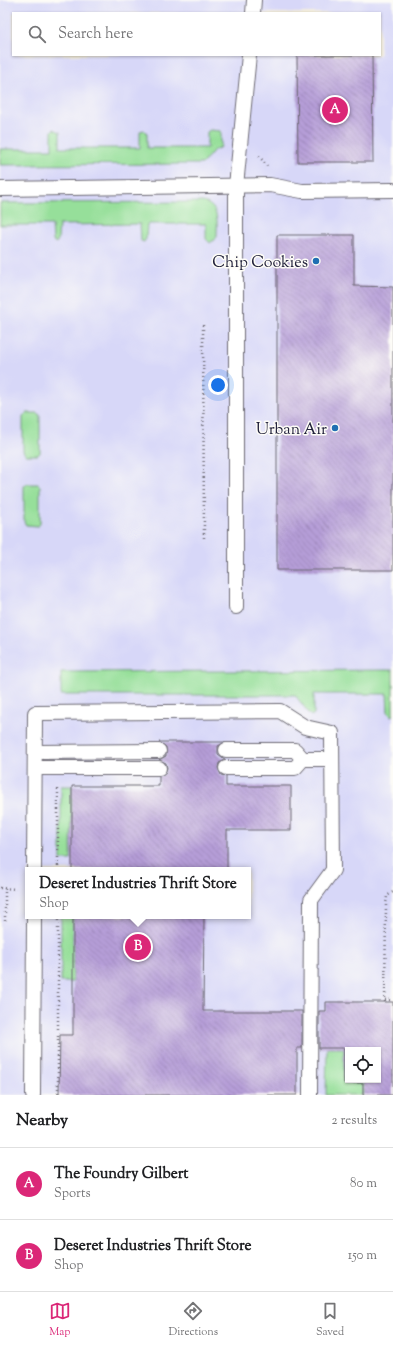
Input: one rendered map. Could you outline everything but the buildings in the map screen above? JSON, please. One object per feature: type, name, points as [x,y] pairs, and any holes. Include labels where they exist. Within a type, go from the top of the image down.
[{"type":"lane","points":[[253,12],[254,0]]},
{"type":"lane","points":[[236,607],[236,186],[249,56]]},
{"type":"lane","points":[[0,189],[270,185],[302,191],[393,190]]},
{"type":"lane","points":[[34,867],[35,713],[280,711],[305,727],[332,733],[333,870],[311,900],[310,1095]]},
{"type":"lane","points":[[226,750],[295,750],[303,759],[332,759]]},
{"type":"lane","points":[[35,752],[159,751]]},
{"type":"lane","points":[[226,768],[295,768],[303,759]]},
{"type":"lane","points":[[35,768],[159,768]]},
{"type":"lane","points":[[34,919],[34,1095]]},
{"type":"path","points":[[258,156],[269,170]]},
{"type":"path","points":[[203,325],[204,538]]},
{"type":"path","points":[[58,789],[58,867]]},
{"type":"path","points":[[0,888],[16,889]]},
{"type":"path","points":[[4,888],[4,923]]},
{"type":"path","points":[[393,892],[387,896],[386,904],[385,1001],[393,1000]]},
{"type":"path","points":[[58,919],[58,1095]]},
{"type":"shaded area","points":[[0,0],[393,0],[393,1095],[0,1095]]},
{"type":"green space","points":[[54,129],[60,132],[60,148],[140,148],[140,131],[144,130],[147,133],[147,148],[207,148],[207,132],[210,130],[221,131],[221,147],[214,150],[202,164],[0,165],[0,149],[52,149],[52,131]]},
{"type":"green space","points":[[203,202],[212,207],[215,211],[217,221],[217,237],[210,243],[206,239],[206,224],[147,224],[146,239],[144,242],[141,241],[140,224],[59,225],[58,240],[56,243],[53,241],[52,225],[0,225],[0,203]]},
{"type":"green space","points":[[27,413],[37,413],[40,415],[40,453],[38,455],[26,455],[23,451],[23,416]]},
{"type":"green space","points":[[27,484],[38,484],[40,486],[40,524],[38,526],[26,525],[24,522],[24,486]]},
{"type":"green space","points":[[393,670],[393,715],[391,716],[388,713],[387,694],[314,694],[314,714],[311,716],[295,695],[61,695],[61,672]]},
{"type":"green space","points":[[61,786],[72,786],[71,860],[61,860]]},
{"type":"green space","points":[[61,919],[73,919],[73,982],[61,982]]},
{"type":"green space","points":[[327,1048],[344,1048],[344,1083],[363,1083],[363,1095],[326,1095]]},
{"type":"place","name":"The Foundry Gilbert","points":[[335,110]]},
{"type":"place","name":"Chip Cookies","points":[[316,261]]},
{"type":"place","name":"Urban Air","points":[[335,428]]},
{"type":"place","name":"Deseret Industries Thrift Store","points":[[138,947]]}]
